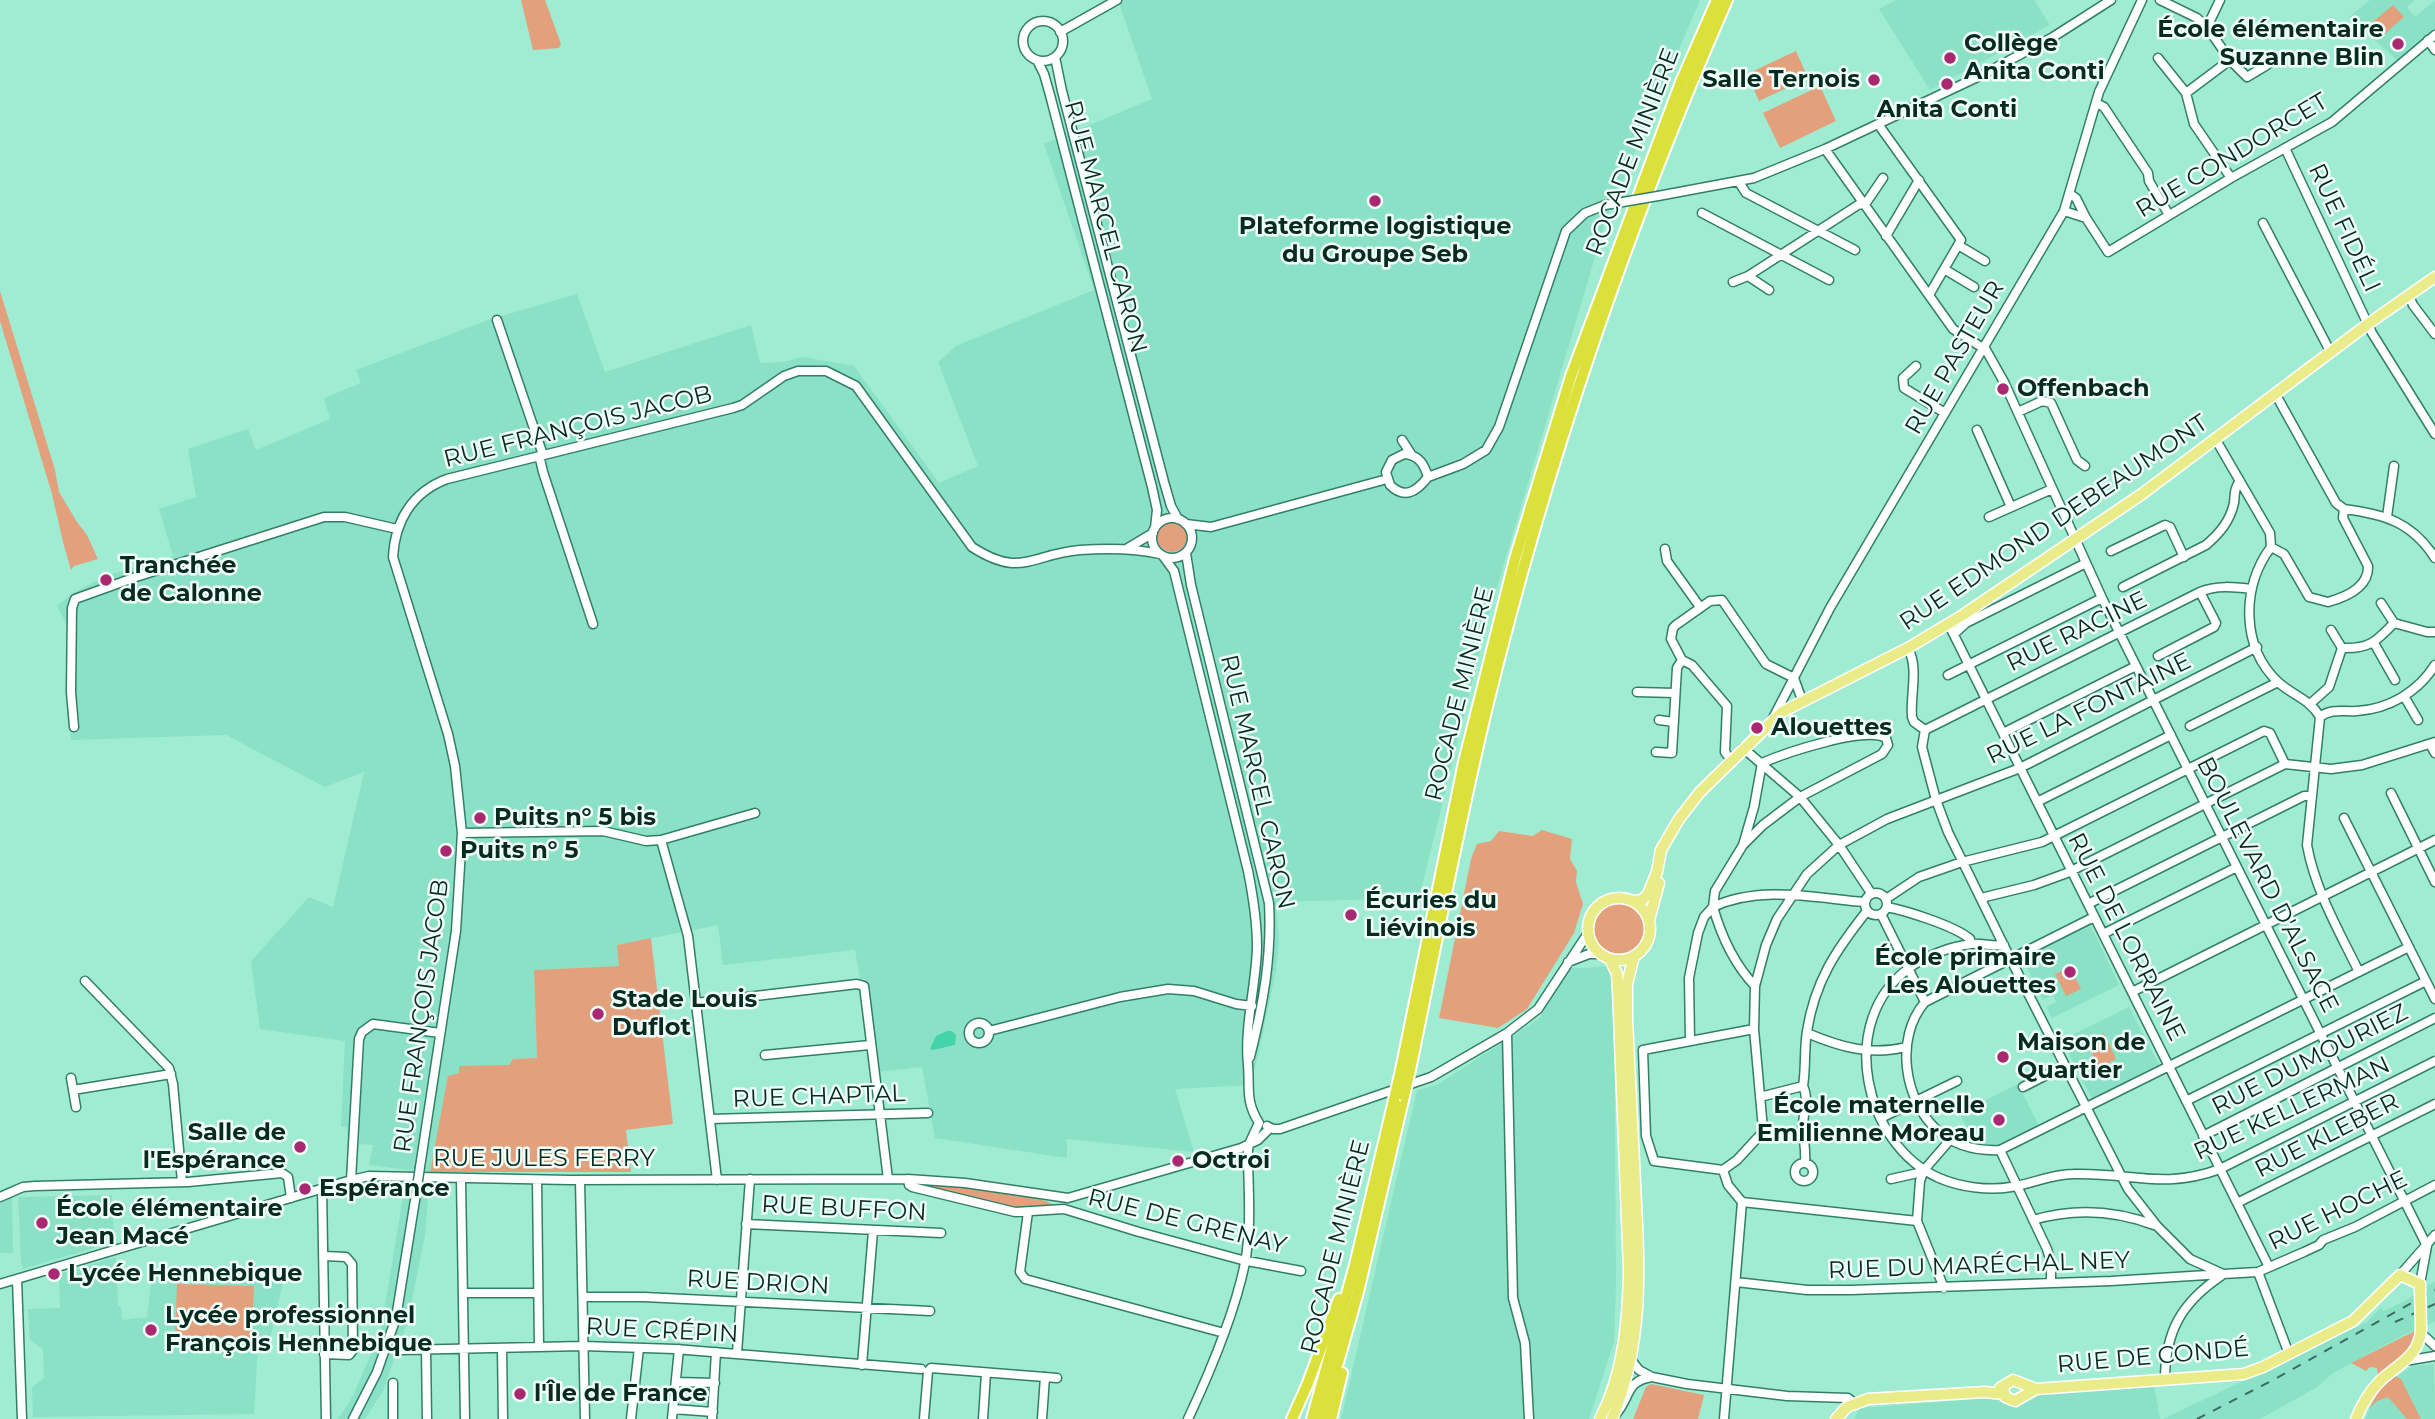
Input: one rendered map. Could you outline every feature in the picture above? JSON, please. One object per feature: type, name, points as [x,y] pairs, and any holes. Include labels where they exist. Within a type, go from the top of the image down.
[{"type":"highway","name":"ROCADE MINIÈRE","points":[[1405,1070],[1464,762],[1515,559],[1571,376],[1666,120],[1717,0]]},
{"type":"highway","name":"ROCADE MINIÈRE","points":[[1322,1419],[1358,1292],[1487,708],[1547,489],[1616,279],[1689,86],[1727,0]]},
{"type":"highway","name":"ROCADE MINIÈRE","points":[[1312,1419],[1399,1098]]},
{"type":"highway","points":[[1292,1419],[1308,1383],[1347,1273],[1355,1265]]},
{"type":"highway","points":[[1331,1419],[1358,1292]]},
{"type":"main road","name":"RUE EDMOND DEBEAUMONT","points":[[1633,901],[1642,900],[1648,894],[1657,872],[1661,850],[1679,819],[1700,792],[1770,722],[1798,703],[1951,629],[2143,494],[2368,324],[2435,277]]},
{"type":"main road","points":[[1605,957],[1626,959],[1634,956],[1641,951],[1649,936],[1649,920],[1668,838]]},
{"type":"main road","points":[[1601,1419],[1618,1371],[1628,1310],[1629,1270],[1617,974],[1592,945],[1588,933],[1590,917],[1599,905],[1619,897],[1633,901],[1649,920]]},
{"type":"main road","points":[[1613,1418],[1631,1360],[1639,1285],[1627,1018],[1627,984],[1634,956]]},
{"type":"main road","points":[[2356,1419],[2365,1398],[2416,1349],[2421,1331],[2420,1286],[2400,1275]]},
{"type":"main road","name":"RUE DE CONDÉ","points":[[2021,1385],[2036,1389],[2244,1374],[2358,1318],[2400,1275]]},
{"type":"main road","points":[[2013,1380],[2021,1385],[2023,1391],[2021,1397],[2011,1401],[2003,1391],[2007,1382],[2013,1380]]},
{"type":"main road","name":"RUE DE CONDÉ","points":[[2021,1397],[2036,1389]]},
{"type":"main road","points":[[1836,1419],[1854,1403],[1868,1399],[2003,1391]]},
{"type":"street","points":[[1060,32],[1117,0]]},
{"type":"street","points":[[1427,477],[1425,466],[1411,454],[1402,440],[1397,456],[1388,466],[1387,479],[1395,490],[1408,493],[1420,487],[1427,477],[1463,464],[1486,450],[1499,427],[1566,231],[1585,213],[1605,205],[1739,182],[1771,172],[1982,75],[2111,0]]},
{"type":"street","name":"RUE PASTEUR","points":[[1770,722],[1830,608],[2064,211],[2095,103],[2142,0]]},
{"type":"street","points":[[2160,0],[2197,18],[2247,77],[2267,65]]},
{"type":"street","points":[[2207,27],[2220,0]]},
{"type":"street","points":[[1047,22],[1060,32],[1062,45],[1055,57],[1049,61],[1037,60],[1027,54],[1023,47],[1026,31],[1031,25],[1047,22]]},
{"type":"street","points":[[2432,37],[2435,50]]},
{"type":"street","name":"RUE CONDORCET","points":[[2070,194],[2084,211],[2109,252],[2231,178],[2332,122],[2432,37]]},
{"type":"street","name":"RUE MARCEL CARON","points":[[1055,57],[1164,482],[1171,506],[1182,521]]},
{"type":"street","points":[[2158,58],[2186,93],[2194,124],[2231,178]]},
{"type":"street","name":"RUE MARCEL CARON","points":[[1037,60],[1050,95],[1152,487],[1157,510],[1154,531]]},
{"type":"street","points":[[2186,93],[2230,60]]},
{"type":"street","points":[[2095,103],[2104,107],[2148,173],[2149,181],[2169,215]]},
{"type":"street","points":[[1878,124],[1961,240],[1929,295]]},
{"type":"street","name":"RUE FIDÉLI","points":[[2284,148],[2368,324],[2435,433]]},
{"type":"street","points":[[1825,149],[1956,332],[1983,348]]},
{"type":"street","points":[[1734,282],[1866,203],[1883,178]]},
{"type":"street","points":[[1886,236],[1919,180]]},
{"type":"street","points":[[1739,182],[1746,193],[1855,250]]},
{"type":"street","points":[[2064,211],[2086,218]]},
{"type":"street","points":[[1702,213],[1829,279]]},
{"type":"street","points":[[2263,223],[2331,353]]},
{"type":"street","points":[[1958,245],[1985,261]]},
{"type":"street","points":[[1944,269],[1974,287]]},
{"type":"street","points":[[1748,276],[1769,290]]},
{"type":"street","points":[[2409,296],[2435,334]]},
{"type":"street","points":[[497,320],[542,455],[540,459],[543,472],[593,624]]},
{"type":"street","name":"BOULEVARD D'ALSACE","points":[[1983,348],[1990,356],[2018,412],[2102,598],[2403,1201],[2433,1241]]},
{"type":"street","points":[[1916,366],[1903,378],[1904,388],[1945,413]]},
{"type":"street","name":"RUE FRANÇOIS JACOB","points":[[353,1419],[377,1372],[396,1318],[456,931],[461,877],[462,833],[455,766],[448,734],[393,557],[397,529],[408,508],[420,494],[437,483],[733,408],[742,405],[784,376],[798,371],[826,371],[859,388],[972,547],[991,559],[1017,564],[1035,562],[1077,550],[1128,548]]},
{"type":"street","points":[[2276,395],[2336,503],[2344,509],[2387,517],[2413,533],[2435,558]]},
{"type":"street","points":[[2018,412],[2042,401],[2051,403],[2077,460],[2085,466]]},
{"type":"street","points":[[1977,429],[2011,507]]},
{"type":"street","points":[[2216,440],[2270,533],[2271,547],[2258,569],[2251,589],[2249,610],[2251,633],[2256,647],[2278,682],[2311,704],[2320,717],[2307,845],[2323,895],[2359,972]]},
{"type":"street","points":[[1397,456],[1411,454]]},
{"type":"street","points":[[1425,466],[1446,470]]},
{"type":"street","points":[[2387,517],[2394,466]]},
{"type":"street","points":[[1128,548],[1177,557],[1186,553],[1192,542],[1210,527],[1387,479]]},
{"type":"street","points":[[2123,587],[2206,545],[2223,529],[2230,516],[2235,486],[2239,481]]},
{"type":"street","points":[[1989,517],[2052,489]]},
{"type":"street","points":[[2271,547],[2284,554],[2309,597],[2328,603],[2362,586],[2369,574],[2368,566],[2343,518],[2344,509]]},
{"type":"street","points":[[74,727],[71,692],[72,608],[75,599],[324,517],[345,517],[397,529]]},
{"type":"street","points":[[1128,548],[1168,519],[1210,527]]},
{"type":"street","points":[[1182,521],[1191,532],[1192,542]]},
{"type":"street","points":[[2111,551],[2165,525],[2170,527],[2184,556]]},
{"type":"street","points":[[1154,531],[1154,544],[1162,555]]},
{"type":"street","points":[[1665,549],[1667,561],[1700,607]]},
{"type":"street","name":"RUE MARCEL CARON","points":[[1186,553],[1191,585],[1269,904],[1271,935],[1267,980],[1248,1063],[1248,1097],[1259,1123]]},
{"type":"street","name":"RUE MARCEL CARON","points":[[1162,555],[1174,571],[1254,904],[1257,948],[1250,1006],[1246,1060],[1248,1063]]},
{"type":"street","points":[[1951,629],[2086,563]]},
{"type":"street","name":"RUE RACINE","points":[[1925,730],[2200,592],[2227,587],[2251,589]]},
{"type":"street","points":[[2158,656],[2214,627],[2216,623],[2200,592]]},
{"type":"street","points":[[1948,675],[2102,598]]},
{"type":"street","points":[[1731,760],[1725,752],[1727,706],[1692,665],[1682,660],[1671,639],[1673,628],[1714,599],[1722,600],[1766,664],[1794,678],[1798,703]]},
{"type":"street","points":[[2381,603],[2394,623],[2435,632]]},
{"type":"street","points":[[2342,648],[2359,649],[2374,643],[2394,623]]},
{"type":"street","name":"RUE DE LORRAINE","points":[[1951,629],[2269,1267]]},
{"type":"street","points":[[2311,704],[2329,687],[2342,648],[2331,629]]},
{"type":"street","points":[[2374,643],[2395,680]]},
{"type":"street","name":"RUE LA FONTAINE","points":[[1723,1170],[1737,1160],[1763,1129],[1754,1029],[1755,986],[1766,945],[1792,894],[1807,874],[1839,845],[1887,819],[2020,768],[2256,647]]},
{"type":"street","points":[[1908,648],[1913,667],[1912,717],[1914,722],[1925,730],[1922,747],[1936,800],[1962,862],[2064,1066],[2128,1189],[2157,1226],[2190,1259],[2223,1274],[2202,1290],[2179,1316],[2168,1343],[2165,1380]]},
{"type":"street","points":[[1656,752],[1672,753],[1677,668],[1682,660]]},
{"type":"street","points":[[2320,717],[2331,710],[2360,711],[2374,708],[2404,696],[2422,683],[2435,665]]},
{"type":"street","points":[[2003,733],[2136,666]]},
{"type":"street","points":[[2190,726],[2278,682]]},
{"type":"street","points":[[1637,692],[1675,693]]},
{"type":"street","points":[[1786,693],[1798,703]]},
{"type":"street","points":[[2404,696],[2418,720]]},
{"type":"street","points":[[1659,720],[1674,722]]},
{"type":"street","points":[[1864,902],[1867,911],[1873,915],[1919,877],[1962,862],[2026,848],[2264,731],[2270,733],[2286,764]]},
{"type":"street","points":[[1755,986],[1747,978],[1726,941],[1713,907],[1715,891],[1743,845],[1763,825],[1801,797],[1882,754],[1887,749],[1888,741],[1881,735],[1853,737],[1801,748],[1762,763]]},
{"type":"street","points":[[2037,802],[2171,735]]},
{"type":"street","points":[[1981,898],[2034,885],[2071,870],[2286,764],[2331,769],[2362,765],[2432,743],[2435,754]]},
{"type":"street","points":[[1743,748],[1801,797],[1839,845],[1871,893]]},
{"type":"street","points":[[1743,845],[1754,807],[1762,763]]},
{"type":"street","points":[[2391,793],[2435,882]]},
{"type":"street","points":[[2088,904],[2304,796],[2312,796]]},
{"type":"street","points":[[462,833],[603,831],[646,841],[661,840],[755,813]]},
{"type":"street","points":[[2344,818],[2435,999]]},
{"type":"street","points":[[661,840],[688,936],[717,1180]]},
{"type":"street","points":[[2132,992],[2435,840]]},
{"type":"street","points":[[2103,934],[2237,867]]},
{"type":"street","points":[[1864,902],[1871,893]]},
{"type":"street","points":[[1871,893],[1881,894],[1908,969],[1925,1002]]},
{"type":"street","points":[[1690,1041],[1688,999],[1692,959],[1704,917],[1713,907],[1728,900],[1792,894],[1864,902]]},
{"type":"street","points":[[1254,904],[1269,904]]},
{"type":"street","points":[[1885,907],[1965,934],[1970,939],[1970,944]]},
{"type":"street","points":[[1805,1163],[1803,1127],[1807,1098],[1803,1086],[1807,1033],[1825,970],[1844,939],[1867,911]]},
{"type":"street","points":[[2094,917],[1925,1002],[1912,1022],[1906,1047],[1908,1072],[1916,1100],[1927,1119],[1950,1140],[1987,1151],[2000,1150],[2409,947]]},
{"type":"street","points":[[1188,1419],[1224,1333],[1245,1260],[1250,1201],[1249,1144],[1259,1123],[1280,1129],[1432,1077],[1507,1033],[1538,1009],[1588,933]]},
{"type":"street","points":[[1924,1170],[1899,1147],[1881,1118],[1868,1080],[1866,1051],[1878,1007],[1887,992],[1908,969],[1940,953],[1970,944],[2004,945]]},
{"type":"street","points":[[1568,962],[1589,954],[1605,957]]},
{"type":"street","points":[[85,981],[163,1060],[171,1074],[182,1182]]},
{"type":"street","points":[[2186,1101],[2426,981]]},
{"type":"street","points":[[696,1003],[857,984],[864,986],[888,1179]]},
{"type":"street","points":[[989,1031],[1120,997],[1168,989],[1194,991],[1262,1008]]},
{"type":"street","name":"RUE DUMOURIEZ","points":[[2203,1136],[2435,1018]]},
{"type":"street","points":[[351,1180],[359,1040],[362,1032],[373,1024],[440,1033]]},
{"type":"street","points":[[1724,1419],[1742,1202],[1728,1185],[1723,1170],[1654,1161],[1646,1136],[1643,1049],[1754,1029]]},
{"type":"street","points":[[1507,1033],[1513,1298],[1525,1343],[1529,1419]]},
{"type":"street","points":[[1807,1033],[1866,1051],[1906,1047]]},
{"type":"street","points":[[765,1055],[870,1045]]},
{"type":"street","name":"RUE KELLERMAN","points":[[1924,1170],[1969,1186],[1998,1188],[2067,1174],[2173,1180],[2220,1169],[2435,1061]]},
{"type":"street","points":[[2023,1087],[2064,1066]]},
{"type":"street","points":[[73,1090],[171,1074]]},
{"type":"street","points":[[71,1079],[76,1107]]},
{"type":"street","points":[[1881,1118],[1956,1081]]},
{"type":"street","points":[[1760,1097],[1803,1086]]},
{"type":"street","name":"RUE KLEBER","points":[[2237,1203],[2435,1104]]},
{"type":"street","name":"RUE CHAPTAL","points":[[710,1119],[928,1113]]},
{"type":"street","name":"RUE JULES FERRY","points":[[0,1284],[351,1180],[377,1176],[461,1180],[908,1179],[965,1183],[1072,1198],[1241,1148],[1258,1140],[1270,1128]]},
{"type":"street","points":[[1944,1288],[1917,1220],[1920,1181],[1924,1170],[1950,1140]]},
{"type":"street","points":[[2000,1150],[2047,1249],[2051,1262],[2051,1283]]},
{"type":"street","points":[[351,1168],[377,1176]]},
{"type":"street","points":[[1891,1179],[1924,1170]]},
{"type":"street","points":[[0,1197],[23,1187],[182,1182],[282,1173],[288,1177],[291,1198]]},
{"type":"street","points":[[737,1353],[750,1179]]},
{"type":"street","points":[[908,1179],[912,1187],[1015,1212],[1064,1209],[1060,1198]]},
{"type":"street","points":[[461,1180],[465,1419]]},
{"type":"street","points":[[537,1180],[539,1347]]},
{"type":"street","points":[[580,1180],[585,1419]]},
{"type":"street","name":"RUE HOCHE","points":[[2258,1272],[2312,1249],[2323,1240],[2355,1227],[2435,1185]]},
{"type":"street","points":[[322,1189],[326,1419]]},
{"type":"street","points":[[1742,1202],[1917,1220]]},
{"type":"street","name":"RUE DE GRENAY","points":[[1064,1209],[1139,1233],[1245,1260],[1301,1270]]},
{"type":"street","points":[[1028,1212],[1020,1272],[1025,1279],[1224,1333]]},
{"type":"street","points":[[2033,1220],[2068,1212],[2107,1212],[2157,1226]]},
{"type":"street","name":"RUE BUFFON","points":[[746,1224],[941,1233]]},
{"type":"street","points":[[862,1365],[873,1231]]},
{"type":"street","points":[[2420,1286],[2433,1241]]},
{"type":"street","name":"RUE DE CONDÉ","points":[[2400,1275],[2433,1241]]},
{"type":"street","points":[[2424,1267],[2435,1255]]},
{"type":"street","points":[[324,1256],[346,1257],[352,1264],[353,1350],[348,1355],[324,1354]]},
{"type":"street","points":[[2258,1272],[2289,1354]]},
{"type":"street","name":"RUE DU MARÉCHAL NEY","points":[[1736,1282],[1807,1290],[1944,1288],[2258,1272]]},
{"type":"street","points":[[17,1279],[22,1419]]},
{"type":"street","points":[[463,1293],[538,1293]]},
{"type":"street","name":"RUE DRION","points":[[583,1297],[644,1297],[930,1311]]},
{"type":"street","points":[[2421,1331],[2435,1346]]},
{"type":"street","name":"RUE CRÉPIN","points":[[401,1350],[583,1346],[679,1349],[921,1369]]},
{"type":"street","points":[[502,1348],[503,1419]]},
{"type":"street","points":[[631,1419],[639,1348]]},
{"type":"street","points":[[426,1349],[427,1419]]},
{"type":"street","points":[[672,1419],[679,1349]]},
{"type":"street","points":[[673,1409],[713,1415],[716,1352]]},
{"type":"street","points":[[2405,1361],[2435,1356]]},
{"type":"street","points":[[1631,1360],[1639,1370],[1652,1377]]},
{"type":"street","points":[[924,1419],[928,1371],[934,1368],[1057,1378]]},
{"type":"street","points":[[983,1419],[986,1373]]},
{"type":"street","points":[[1042,1419],[1045,1377]]},
{"type":"street","points":[[1613,1418],[1623,1406],[1633,1384],[1643,1378],[1652,1377],[1728,1390],[1848,1398],[1854,1403]]},
{"type":"street","points":[[676,1382],[715,1383]]},
{"type":"street","points":[[393,1383],[393,1419]]},
{"type":"shaded area","points":[[521,0],[545,0],[561,44],[559,48],[533,50]]},
{"type":"shaded area","points":[[1118,0],[1700,0],[1606,220],[1488,618],[1419,898],[1276,902],[1279,942],[1276,970],[1250,1085],[1175,1089],[1194,1152],[1067,1139],[1067,1158],[935,1138],[922,1067],[876,1072],[865,979],[860,979],[855,950],[723,965],[718,925],[617,945],[620,966],[534,970],[537,1058],[513,1059],[509,1065],[459,1067],[460,1073],[430,1172],[425,1236],[407,1323],[383,1391],[365,1419],[338,1419],[353,1396],[381,1330],[405,1185],[414,1185],[415,1171],[369,1165],[373,1145],[359,1144],[359,1135],[347,1136],[347,1127],[341,1127],[345,1041],[260,1029],[251,961],[309,897],[333,907],[364,772],[325,787],[226,735],[71,740],[67,702],[69,636],[67,625],[57,606],[72,594],[105,576],[173,556],[159,509],[196,497],[188,449],[248,429],[256,450],[330,419],[324,398],[361,383],[356,370],[488,320],[577,294],[605,372],[751,325],[760,363],[784,362],[802,357],[854,366],[939,483],[978,466],[938,362],[956,346],[1094,290],[1044,144],[1152,99]]},
{"type":"shaded area","name":"Collège Anita Conti","points":[[1896,0],[2034,0],[2050,25],[1930,90],[1879,9]]},
{"type":"shaded area","name":"École élémentaire Suzanne Blin","points":[[2370,0],[2415,0],[2407,7],[2415,17],[2435,0],[2435,28],[2397,60],[2349,17]]},
{"type":"shaded area","points":[[2393,5],[2404,17],[2380,38],[2369,25]]},
{"type":"shaded area","points":[[1796,51],[1808,78],[1759,101],[1747,74]]},
{"type":"shaded area","points":[[1820,86],[1836,121],[1780,148],[1763,113]]},
{"type":"shaded area","points":[[0,291],[55,470],[59,492],[87,535],[98,559],[74,566],[71,570],[52,494],[0,321]]},
{"type":"shaded area","points":[[1172,522],[1183,526],[1187,537],[1183,548],[1172,552],[1161,548],[1157,537],[1161,526]]},
{"type":"shaded area","points":[[1542,830],[1572,839],[1570,859],[1577,871],[1576,882],[1583,904],[1574,933],[1527,1009],[1498,1028],[1439,1018],[1471,859],[1477,844],[1491,841],[1499,831],[1533,836]]},
{"type":"shaded area","points":[[1620,903],[1630,905],[1638,911],[1644,919],[1644,939],[1638,947],[1630,953],[1620,955],[1610,953],[1602,947],[1596,939],[1594,929],[1596,919],[1602,911],[1610,905]]},
{"type":"shaded area","name":"École primaire Les Alouettes","points":[[2090,924],[2119,985],[2052,1018],[2046,1007],[2056,1002],[2053,995],[2043,1000],[2022,958]]},
{"type":"shaded area","name":"Stade Louis Duflot","points":[[651,938],[673,1124],[626,1130],[631,1172],[430,1172],[448,1076],[459,1073],[459,1066],[509,1065],[513,1059],[537,1058],[534,970],[619,966],[617,945]]},
{"type":"shaded area","points":[[1614,966],[1614,1342],[1589,1419],[1341,1419],[1417,1090],[1437,1085],[1540,1018],[1563,969]]},
{"type":"shaded area","points":[[2070,967],[2081,989],[2066,996],[2055,974]]},
{"type":"shaded area","name":"École primaire Les Alouettes","points":[[2129,1007],[2159,1065],[2092,1099],[2062,1040]]},
{"type":"shaded area","points":[[947,1031],[956,1035],[955,1045],[930,1049],[936,1036]]},
{"type":"shaded area","points":[[2104,1033],[2116,1059],[2099,1068],[2087,1043]]},
{"type":"shaded area","name":"École maternelle Emilienne Moreau","points":[[2018,1084],[2039,1126],[2001,1146],[1975,1144],[1959,1113]]},
{"type":"shaded area","points":[[918,1184],[1011,1193],[1046,1201],[1055,1206],[1016,1210],[917,1187]]},
{"type":"shaded area","points":[[112,1195],[114,1242],[23,1269],[18,1197]]},
{"type":"shaded area","points":[[12,1197],[13,1253],[0,1253],[0,1203]]},
{"type":"shaded area","name":"Lycée professionnel François Hennebique","points":[[116,1257],[118,1306],[121,1306],[122,1320],[147,1317],[152,1276],[284,1277],[269,1345],[258,1346],[254,1414],[33,1417],[32,1387],[44,1378],[43,1349],[30,1340],[28,1309],[60,1308],[59,1274]]},
{"type":"shaded area","points":[[2435,1281],[2435,1322],[2351,1363],[2317,1387],[2260,1419],[2163,1419],[2367,1322],[2381,1307],[2383,1311],[2405,1301]]},
{"type":"shaded area","points":[[177,1284],[254,1286],[252,1338],[175,1335]]},
{"type":"shaded area","points":[[2417,1330],[2408,1351],[2378,1376],[2377,1368],[2370,1367],[2366,1371],[2351,1363]]},
{"type":"shaded area","points":[[2434,1364],[2435,1419],[2365,1419],[2374,1399],[2389,1381],[2413,1366]]},
{"type":"shaded area","points":[[2393,1375],[2401,1379],[2421,1419],[2407,1419],[2388,1397],[2377,1401],[2369,1409],[2381,1387]]},
{"type":"shaded area","points":[[1651,1384],[1704,1395],[1698,1419],[1633,1419],[1646,1387]]},
{"type":"shaded area","points":[[2154,1385],[2160,1419],[1854,1419],[1860,1408]]},
{"type":"railway","points":[[2197,1419],[2435,1290]]},
{"type":"railway","points":[[2395,1322],[2435,1304]]},
{"type":"place","name":"École élémentaire Suzanne Blin","points":[[2398,44]]},
{"type":"place","name":"Collège Anita Conti","points":[[1950,58]]},
{"type":"place","name":"Salle Ternois","points":[[1874,80]]},
{"type":"place","name":"Anita Conti","points":[[1947,84]]},
{"type":"place","name":"Plateforme logistique du Groupe Seb","points":[[1375,201]]},
{"type":"place","name":"Offenbach","points":[[2003,389]]},
{"type":"place","name":"Tranchée de Calonne","points":[[106,580]]},
{"type":"place","name":"Alouettes","points":[[1757,728]]},
{"type":"place","name":"Puits n° 5 bis","points":[[480,818]]},
{"type":"place","name":"Puits n° 5","points":[[446,851]]},
{"type":"place","name":"Écuries du Liévinois","points":[[1351,915]]},
{"type":"place","name":"École primaire Les Alouettes","points":[[2070,972]]},
{"type":"place","name":"Stade Louis Duflot","points":[[598,1014]]},
{"type":"place","name":"Maison de Quartier","points":[[2003,1057]]},
{"type":"place","name":"École maternelle Emilienne Moreau","points":[[1999,1120]]},
{"type":"place","name":"Salle de l'Espérance","points":[[300,1147]]},
{"type":"place","name":"Octroi","points":[[1178,1161]]},
{"type":"place","name":"Espérance","points":[[305,1189]]},
{"type":"place","name":"École élémentaire Jean Macé","points":[[42,1223]]},
{"type":"place","name":"Lycée Hennebique","points":[[54,1274]]},
{"type":"place","name":"Lycée professionnel François Hennebique","points":[[151,1330]]},
{"type":"place","name":"l'Île de France","points":[[520,1394]]}]
